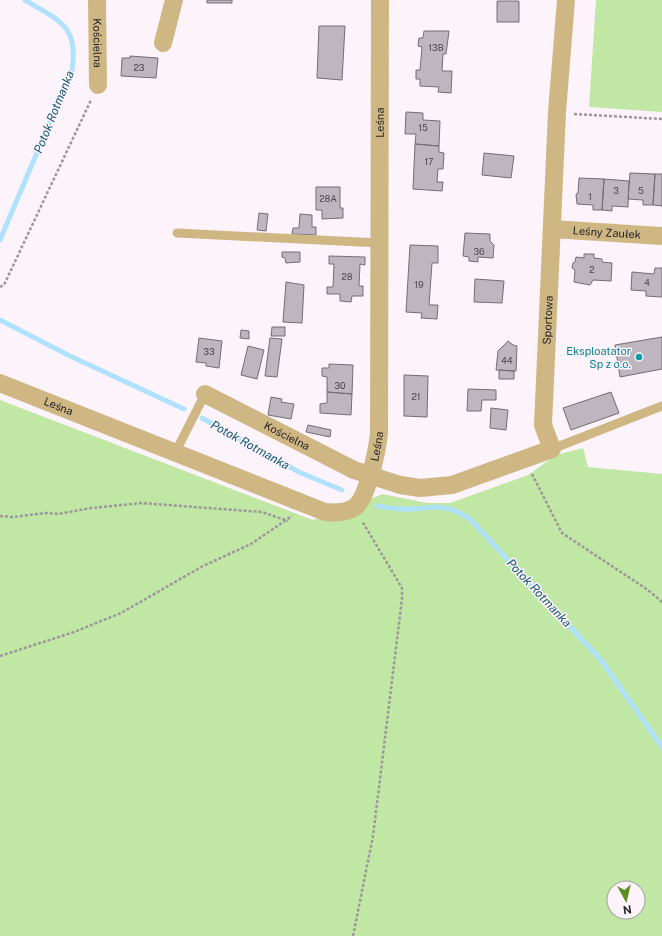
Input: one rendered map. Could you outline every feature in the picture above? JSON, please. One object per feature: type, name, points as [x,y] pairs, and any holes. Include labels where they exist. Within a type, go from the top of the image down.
[{"type":"street","name":"Kościelna","points":[[97,0],[98,85]]},
{"type":"street","points":[[163,43],[174,0]]},
{"type":"street","name":"Leśna","points":[[0,383],[303,504],[334,513],[345,512],[354,508],[360,503],[377,451],[380,434],[380,0]]},
{"type":"street","name":"Sportowa","points":[[552,449],[543,425],[558,112],[566,0]]},
{"type":"street","name":"Leśny Zaułek","points":[[552,229],[662,236]]},
{"type":"street","name":"Kościelna","points":[[205,394],[354,470],[370,475]]},
{"type":"street","points":[[370,475],[400,485],[420,488],[452,485],[552,449]]},
{"type":"lane","points":[[177,233],[380,243]]},
{"type":"lane","points":[[176,453],[205,394]]},
{"type":"lane","points":[[552,449],[662,406]]},
{"type":"path","points":[[0,288],[4,285],[98,85]]},
{"type":"path","points":[[558,112],[662,119]]},
{"type":"path","points":[[525,459],[562,533],[648,590],[662,602]]},
{"type":"path","points":[[0,516],[14,517],[45,513],[58,514],[91,508],[141,503],[262,512],[288,520]]},
{"type":"path","points":[[0,656],[74,632],[121,613],[203,566],[251,544],[288,520],[303,504]]},
{"type":"path","points":[[353,936],[373,836],[402,599],[402,588],[354,508]]},
{"type":"green space","points":[[596,0],[662,0],[662,112],[589,107]]},
{"type":"green space","points":[[0,400],[313,520],[383,494],[427,503],[450,503],[528,475],[556,455],[583,448],[588,467],[662,474],[662,936],[0,936]]},
{"type":"building","points":[[207,0],[232,0],[232,3],[207,3]]},
{"type":"building","points":[[497,1],[519,1],[519,22],[497,22]]},
{"type":"building","points":[[319,26],[345,26],[342,80],[317,78]]},
{"type":"building","points":[[424,31],[449,31],[446,54],[443,54],[442,71],[452,71],[451,93],[438,92],[439,87],[420,86],[420,79],[416,79],[416,70],[420,70],[422,47],[418,46],[419,38],[423,38]]},
{"type":"building","points":[[130,56],[158,58],[156,78],[121,76],[122,58],[130,58]]},
{"type":"building","points":[[406,112],[423,113],[423,120],[440,121],[439,146],[415,144],[416,134],[405,134]]},
{"type":"building","points":[[415,144],[439,146],[439,152],[444,153],[443,169],[438,169],[437,182],[443,182],[442,191],[413,189]]},
{"type":"building","points":[[484,153],[514,156],[511,178],[482,175]]},
{"type":"building","points":[[630,173],[655,174],[653,205],[643,205],[643,200],[628,199]]},
{"type":"building","points":[[655,174],[662,174],[662,206],[653,205]]},
{"type":"building","points":[[579,178],[604,179],[602,210],[593,210],[593,205],[577,204],[576,194],[578,193]]},
{"type":"building","points":[[604,179],[629,181],[628,207],[612,206],[612,211],[602,210]]},
{"type":"building","points":[[316,187],[340,187],[340,208],[343,208],[343,218],[322,219],[322,210],[316,210]]},
{"type":"building","points":[[259,213],[268,214],[266,231],[257,230]]},
{"type":"building","points":[[300,214],[312,215],[312,227],[316,227],[316,235],[292,234],[293,228],[299,228]]},
{"type":"building","points":[[465,233],[490,234],[490,241],[494,245],[493,258],[478,257],[478,262],[469,261],[469,257],[463,256]]},
{"type":"building","points":[[410,245],[438,246],[438,263],[432,263],[429,305],[438,305],[437,319],[421,318],[422,313],[406,312]]},
{"type":"building","points":[[282,252],[300,252],[300,262],[286,263],[285,258],[282,257]]},
{"type":"building","points":[[584,254],[594,254],[594,258],[602,259],[602,262],[612,263],[611,281],[593,280],[590,285],[574,282],[575,270],[572,268],[573,263],[575,262],[576,257],[584,258]]},
{"type":"building","points":[[329,256],[365,257],[365,265],[360,264],[359,286],[363,286],[363,296],[352,296],[351,302],[340,301],[340,294],[327,294],[327,287],[333,287],[334,264],[329,264]]},
{"type":"building","points":[[655,268],[662,268],[662,297],[646,296],[646,291],[631,290],[632,272],[654,274]]},
{"type":"building","points":[[475,279],[504,281],[502,303],[474,302]]},
{"type":"building","points":[[286,282],[304,285],[302,323],[283,322]]},
{"type":"building","points":[[272,327],[285,327],[285,336],[271,336]]},
{"type":"building","points":[[241,330],[249,331],[249,339],[240,338]]},
{"type":"building","name":"Eksploatator Sp z o.o.","points":[[662,337],[662,369],[620,377],[615,345]]},
{"type":"building","points":[[199,338],[222,341],[219,368],[206,366],[206,363],[196,362]]},
{"type":"building","points":[[270,338],[282,339],[277,377],[265,376]]},
{"type":"building","points":[[508,341],[517,346],[516,371],[496,370],[498,351]]},
{"type":"building","points":[[248,346],[264,350],[257,379],[241,375]]},
{"type":"building","points":[[329,364],[353,365],[352,394],[327,392],[327,377],[322,376],[322,368],[329,368]]},
{"type":"building","points":[[499,370],[514,371],[514,379],[499,379]]},
{"type":"building","points":[[404,375],[428,376],[427,417],[404,416]]},
{"type":"building","points":[[468,389],[496,390],[496,400],[482,400],[481,411],[467,411]]},
{"type":"building","points":[[327,392],[352,394],[351,415],[320,413],[320,404],[327,403]]},
{"type":"building","points":[[611,392],[619,413],[571,430],[563,408]]},
{"type":"building","points":[[271,397],[282,399],[281,402],[294,404],[291,419],[268,415]]},
{"type":"building","points":[[491,408],[508,410],[506,430],[490,428]]},
{"type":"building","points":[[308,425],[331,430],[330,437],[306,432]]},
{"type":"waterway","name":"Potok Rotmanka","points":[[0,240],[72,70],[72,43],[64,26],[48,13],[25,0]]},
{"type":"waterway","name":"Potok Rotmanka","points":[[0,320],[70,356],[184,409]]},
{"type":"waterway","name":"Potok Rotmanka","points":[[202,418],[299,472],[342,490]]},
{"type":"waterway","name":"Potok Rotmanka","points":[[377,506],[400,509],[440,507],[453,510],[470,519],[601,660],[662,747]]},
{"type":"place","name":"Eksploatator Sp z o.o.","points":[[639,357]]}]
